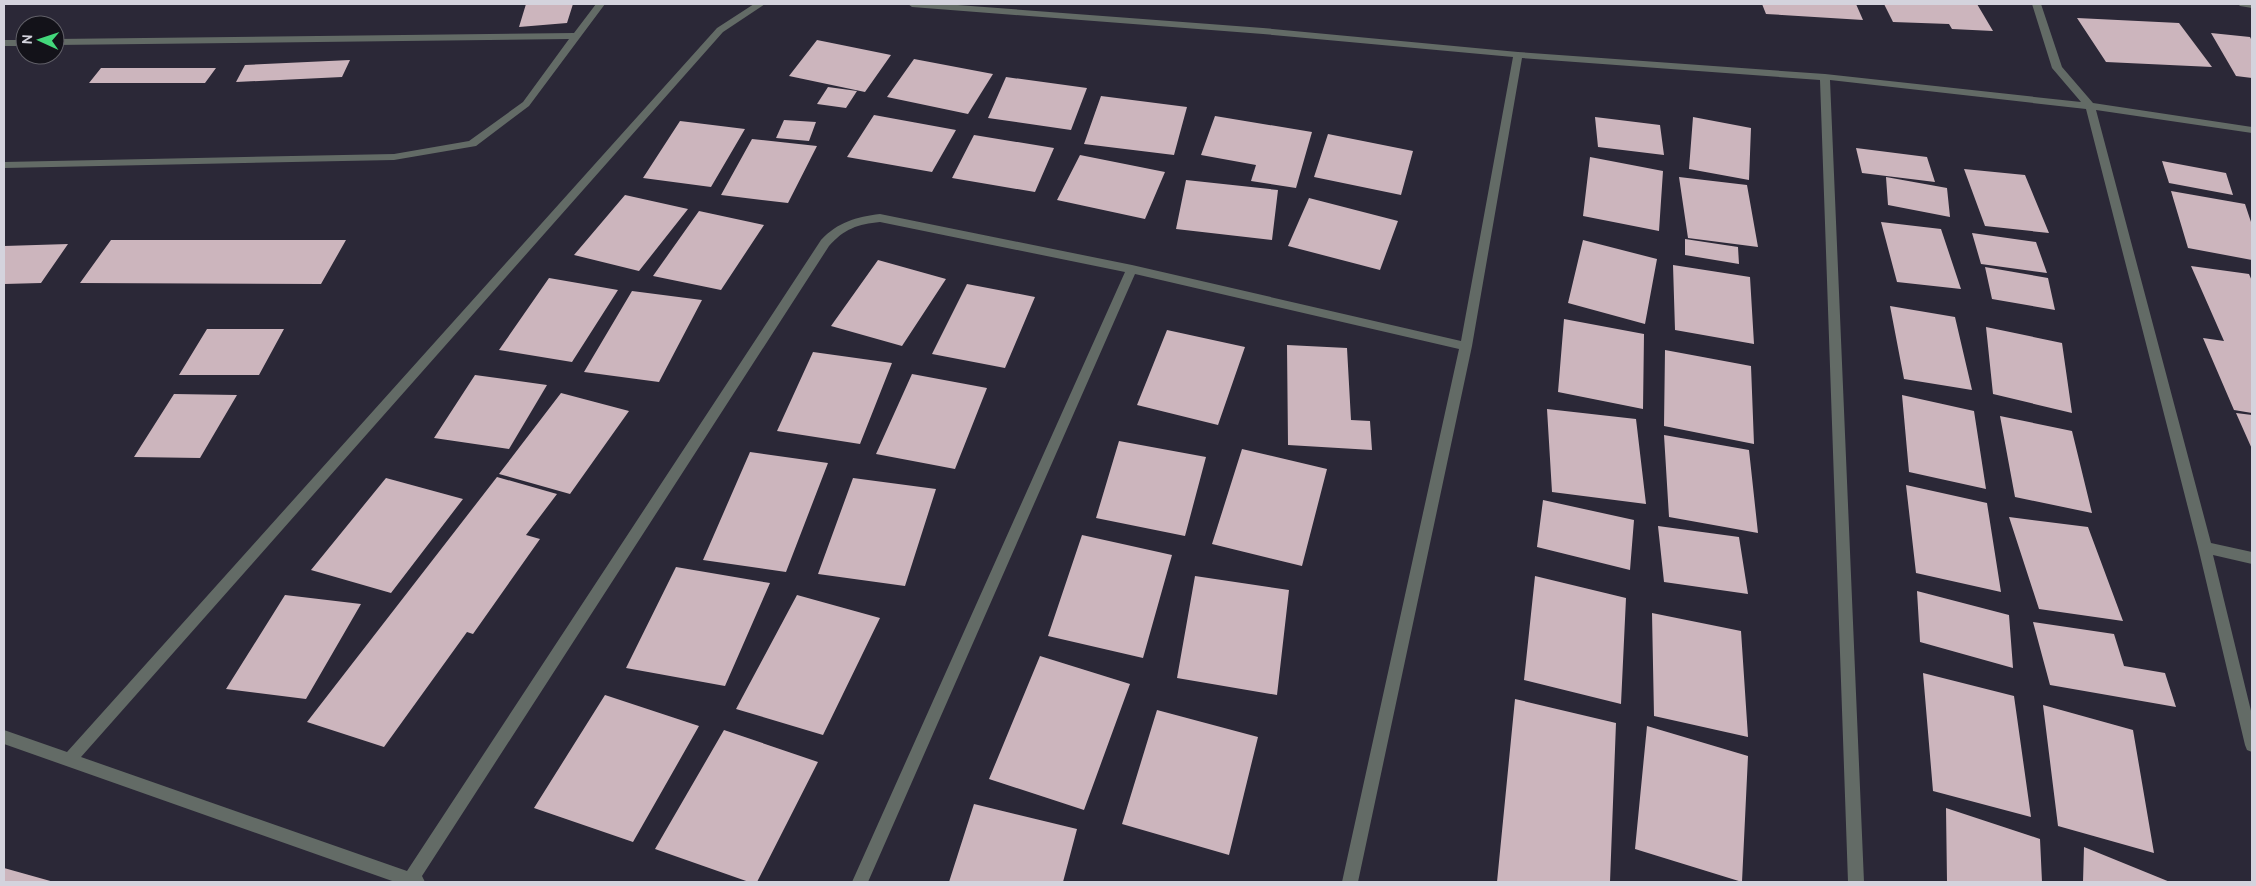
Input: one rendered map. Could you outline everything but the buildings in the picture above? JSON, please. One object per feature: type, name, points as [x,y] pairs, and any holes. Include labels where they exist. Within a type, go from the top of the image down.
[{"type":"street","points":[[4,165],[394,157],[472,144],[526,104],[600,4]]},
{"type":"street","points":[[70,759],[720,30],[760,4]]},
{"type":"street","points":[[912,4],[1029,8],[1518,54],[1825,77],[2090,106],[2252,130]]},
{"type":"street","points":[[2037,4],[2057,68],[2090,106],[2205,547],[2252,744]]},
{"type":"street","points":[[2243,4],[2252,5]]},
{"type":"street","points":[[65,42],[575,36]]},
{"type":"street","points":[[1350,882],[1466,346],[1518,54]]},
{"type":"street","points":[[1825,77],[1856,882]]},
{"type":"street","points":[[4,738],[70,759],[414,881],[819,252],[837,229],[856,220],[880,218],[1132,269],[1466,346]]},
{"type":"street","points":[[860,882],[1132,269]]},
{"type":"street","points":[[2205,547],[2252,558]]}]
